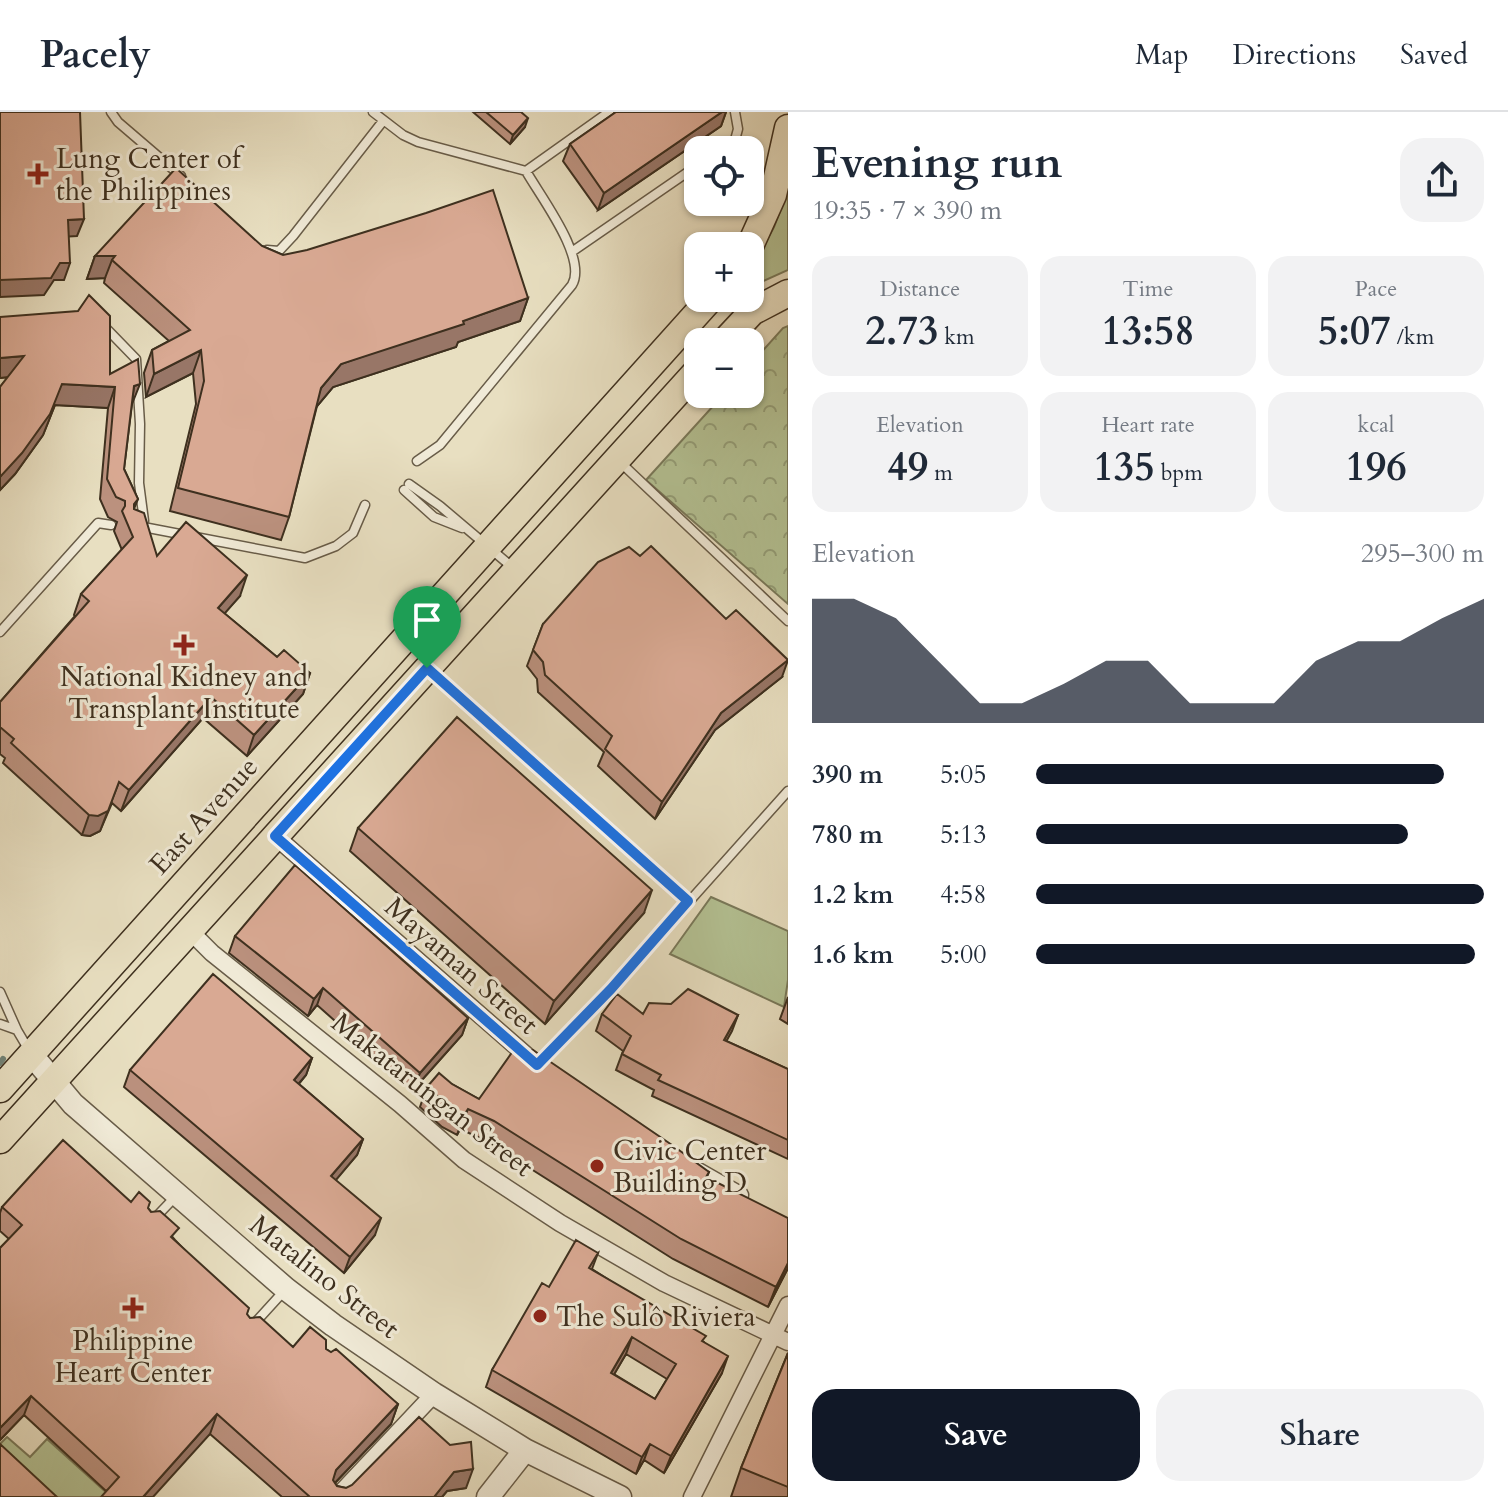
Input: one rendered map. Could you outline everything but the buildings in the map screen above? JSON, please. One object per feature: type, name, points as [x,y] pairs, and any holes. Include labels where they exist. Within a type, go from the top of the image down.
[{"type":"main road","points":[[756,232],[773,195],[788,128]]},
{"type":"main road","points":[[737,328],[752,312],[788,293]]},
{"type":"main road","name":"East Avenue","points":[[0,1089],[479,538],[697,312]]},
{"type":"main road","points":[[0,1140],[684,385]]},
{"type":"street","name":"Mayaman Street","points":[[275,836],[543,1070]]},
{"type":"street","name":"Makatarungan Street","points":[[189,930],[212,953],[400,1104],[464,1160],[560,1223],[664,1283],[788,1342]]},
{"type":"street","name":"Matalino Street","points":[[31,1054],[73,1104],[344,1340],[525,1450],[620,1497]]},
{"type":"street","points":[[678,1160],[750,1200]]},
{"type":"street","points":[[692,1497],[788,1305]]},
{"type":"street","points":[[337,1497],[434,1394]]},
{"type":"street","points":[[488,1497],[525,1450]]},
{"type":"lane","points":[[111,112],[118,122],[189,183]]},
{"type":"lane","points":[[373,112],[403,135],[418,142],[526,171],[573,251],[577,270],[572,285],[440,445],[417,461]]},
{"type":"lane","points":[[526,171],[609,112]]},
{"type":"lane","points":[[735,112],[736,136]]},
{"type":"lane","points":[[264,247],[269,252],[279,251],[383,121]]},
{"type":"lane","points":[[573,251],[684,175]]},
{"type":"lane","points":[[92,313],[136,359],[140,424],[139,483],[146,527]]},
{"type":"lane","points":[[617,459],[788,621]]},
{"type":"lane","points":[[406,487],[440,506],[516,570]]},
{"type":"lane","points":[[133,526],[305,558],[336,546],[353,533],[365,505]]},
{"type":"lane","points":[[0,632],[98,523],[111,525]]},
{"type":"lane","points":[[427,668],[688,901]]},
{"type":"lane","points":[[543,1070],[688,901],[788,791]]},
{"type":"lane","points":[[0,992],[31,1054]]},
{"type":"lane","points":[[0,1024],[17,1030]]},
{"type":"lane","points":[[148,1226],[177,1196]]},
{"type":"lane","points":[[247,1332],[286,1289]]},
{"type":"green space","points":[[788,190],[788,270],[764,281],[764,246]]},
{"type":"green space","points":[[788,326],[788,604],[646,480],[711,408],[764,408],[764,349]]},
{"type":"green space","points":[[711,897],[788,931],[788,980],[784,1007],[670,954]]},
{"type":"green space","points":[[7,1437],[30,1457],[47,1439],[108,1494],[105,1497],[34,1497],[0,1465],[0,1444]]},
{"type":"waterway","points":[[0,1063],[3,1059]]},
{"type":"place","name":"Lung Center of the Philippines","points":[[38,174]]},
{"type":"place","name":"National Kidney and Transplant Institute","points":[[184,645]]},
{"type":"place","name":"Civic Center Building D","points":[[597,1166]]},
{"type":"place","name":"Philippine Heart Center","points":[[133,1308]]},
{"type":"place","name":"The Sulô Riviera","points":[[540,1316]]},
{"type":"route","points":[[427,668],[688,901],[611,989],[537,1065],[275,836],[427,668]]}]
